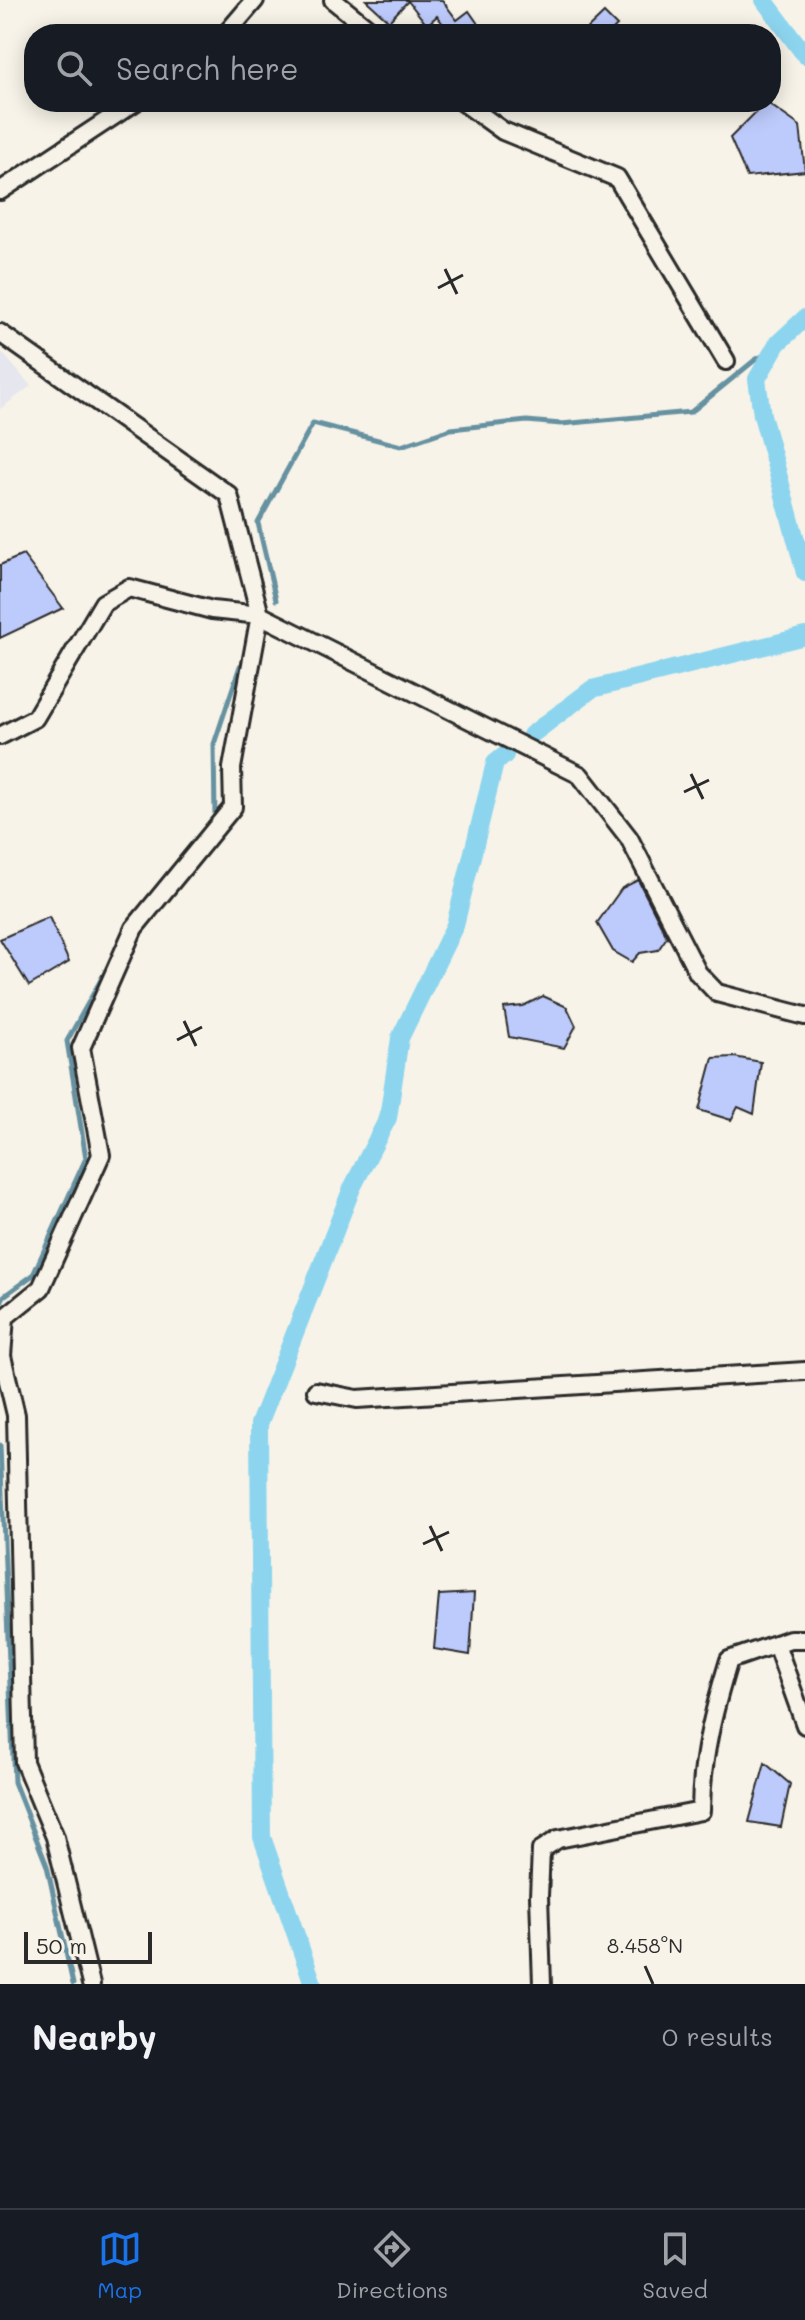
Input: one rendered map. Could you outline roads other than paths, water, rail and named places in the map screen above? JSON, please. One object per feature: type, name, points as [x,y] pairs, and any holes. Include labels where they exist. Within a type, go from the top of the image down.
[{"type":"street","points":[[235,24],[255,0]]},
{"type":"street","points":[[333,0],[363,24]]},
{"type":"street","points":[[0,191],[120,112]]},
{"type":"street","points":[[477,112],[503,131],[617,178],[726,361]]},
{"type":"street","points":[[0,333],[229,495],[260,615],[232,768],[233,807],[134,928],[116,968],[81,1048],[101,1155],[41,1288],[5,1317],[2,1356],[16,1415],[24,1762],[55,1837],[91,1984]]},
{"type":"street","points":[[0,736],[35,718],[103,603],[129,588],[212,610],[260,615],[580,775],[629,838],[698,973],[707,983],[717,993],[805,1016]]},
{"type":"street","points":[[316,1391],[357,1399],[805,1371]]},
{"type":"street","points":[[542,1984],[541,1850],[558,1839],[701,1811],[701,1786],[713,1715],[729,1660],[776,1644],[805,1639]]},
{"type":"street","points":[[776,1644],[805,1725]]},
{"type":"waterway","points":[[764,0],[805,55]]},
{"type":"waterway","points":[[805,318],[777,344],[757,379],[762,415],[805,573]]},
{"type":"waterway","points":[[276,600],[258,523],[313,423],[401,446],[451,429],[527,421],[561,424],[691,412],[755,360],[774,350]]},
{"type":"waterway","points":[[531,735],[592,689],[805,636]]},
{"type":"waterway","points":[[215,818],[214,744],[240,666]]},
{"type":"waterway","points":[[313,1984],[262,1837],[259,1424],[352,1188],[388,1118],[400,1038],[455,925],[495,763],[505,755]]},
{"type":"waterway","points":[[137,914],[185,853]]},
{"type":"waterway","points":[[0,1304],[4,1296],[33,1275],[86,1158],[67,1041],[113,958]]},
{"type":"waterway","points":[[0,1445],[14,1782],[47,1866],[73,1984]]}]
